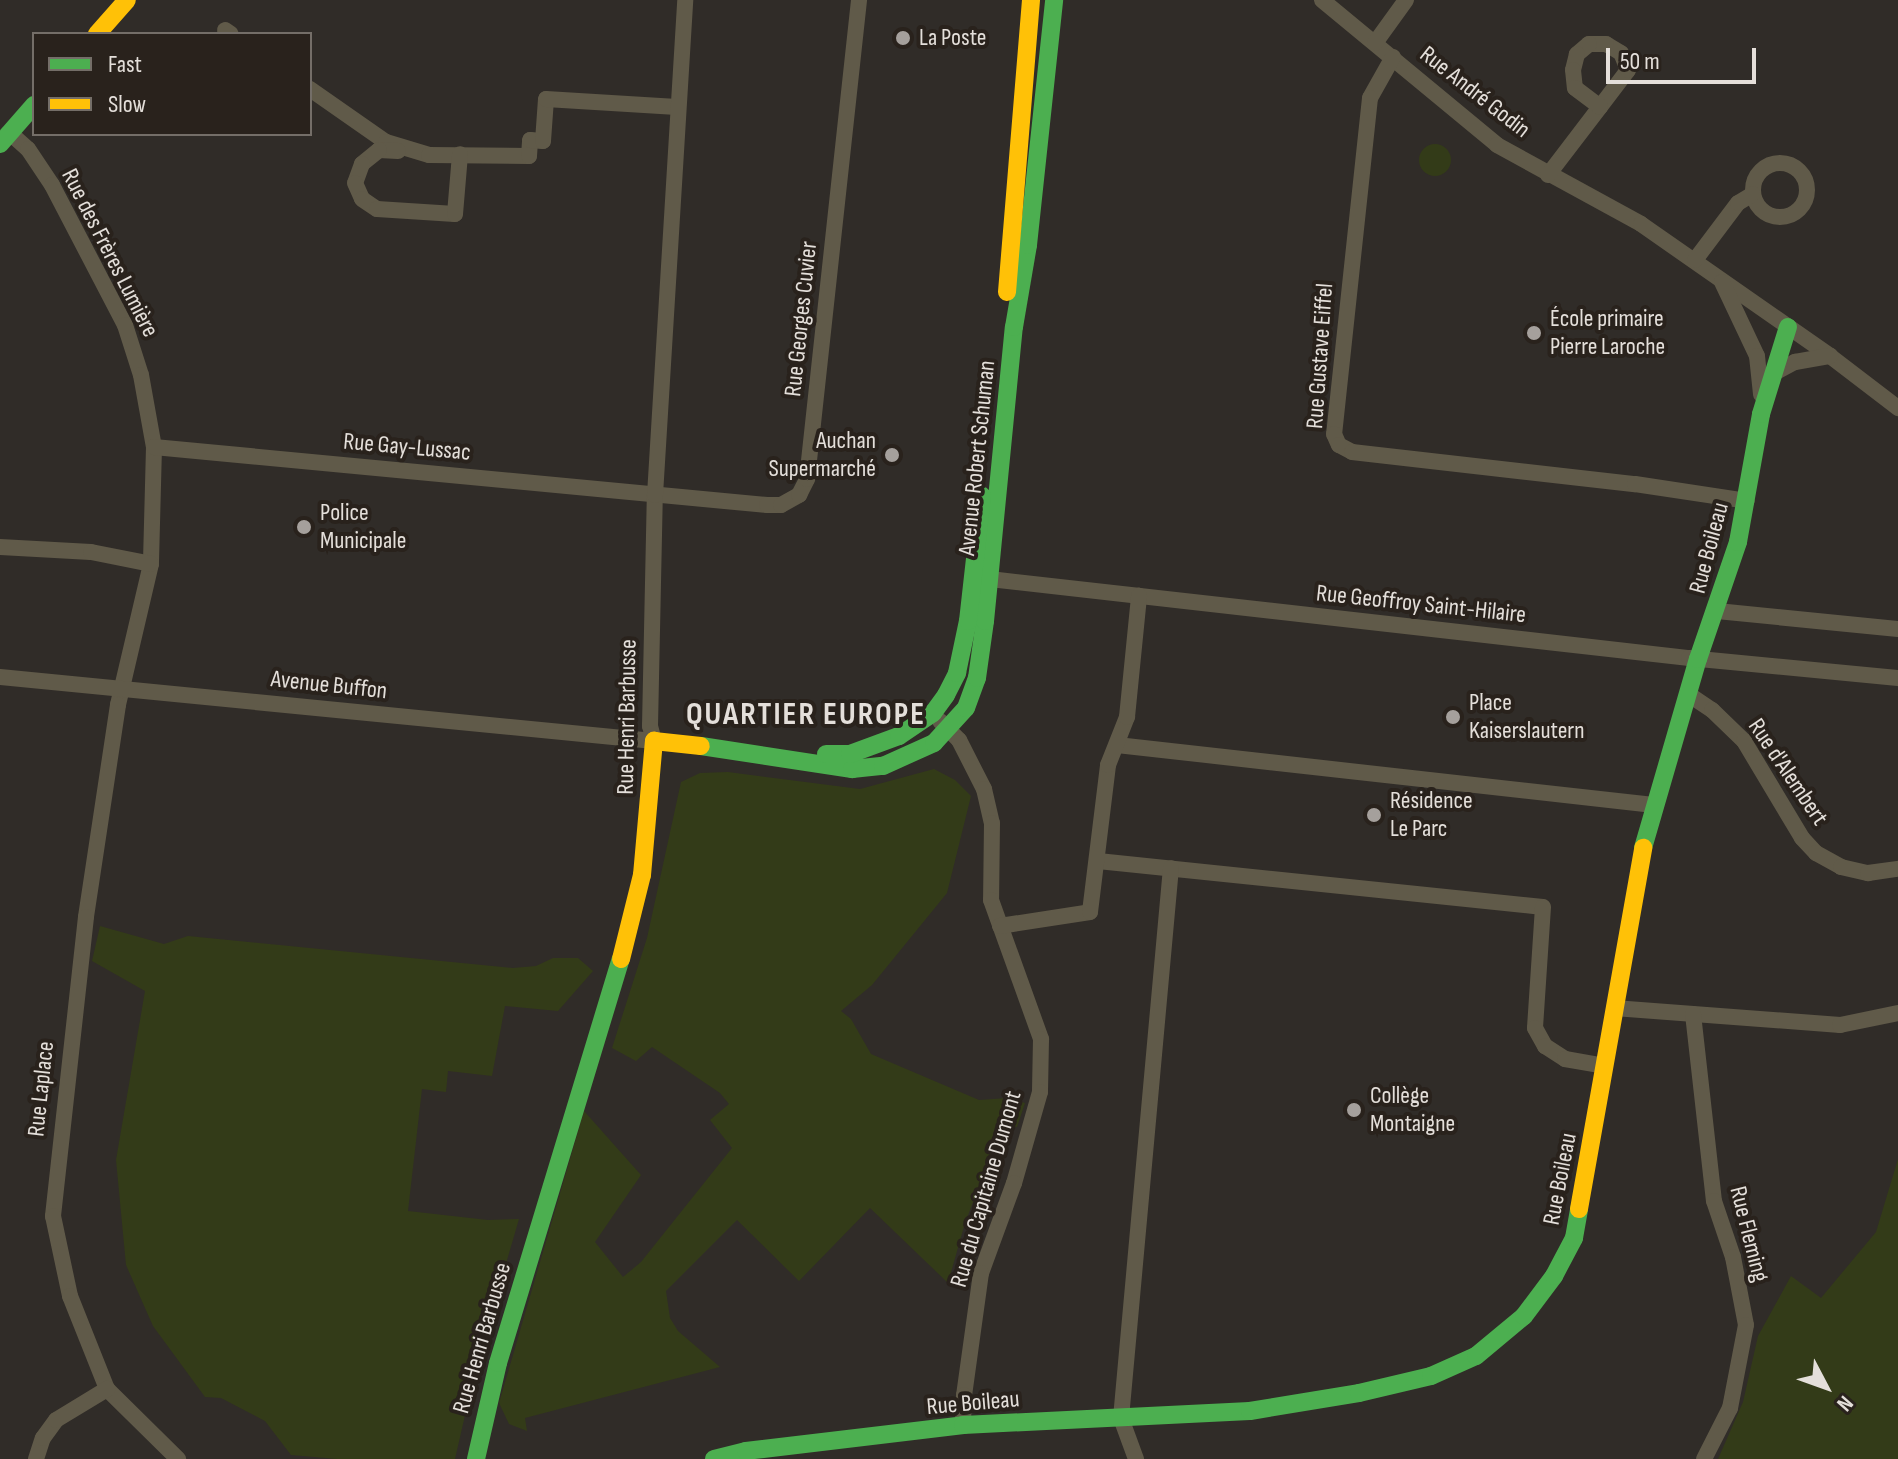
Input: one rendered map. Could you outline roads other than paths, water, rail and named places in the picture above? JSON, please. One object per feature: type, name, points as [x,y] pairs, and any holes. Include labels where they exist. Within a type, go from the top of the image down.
[{"type":"street","points":[[99,32],[127,0]]},
{"type":"street","name":"Rue Henri Barbusse","points":[[476,1459],[498,1363],[628,932],[642,875],[654,741],[650,726],[655,495],[685,0]]},
{"type":"street","name":"Rue Georges Cuvier","points":[[655,495],[781,505],[799,495],[807,479],[859,0]]},
{"type":"street","name":"Avenue Robert Schuman","points":[[654,741],[776,755],[852,769],[883,766],[909,757],[954,734],[977,678],[980,578],[1005,329],[1016,150],[1031,0]]},
{"type":"street","name":"Avenue Robert Schuman","points":[[776,755],[850,754],[899,736],[933,713],[957,673],[980,578],[1028,245],[1054,0]]},
{"type":"street","name":"Rue André Godin","points":[[1322,0],[1480,133],[1548,175],[1641,224],[1830,356]]},
{"type":"street","points":[[1375,43],[1406,0]]},
{"type":"street","name":"Rue Gustave Eiffel","points":[[1393,57],[1370,98],[1334,434],[1339,445],[1352,452],[1635,484],[1747,501]]},
{"type":"street","points":[[312,90],[386,142],[405,151]]},
{"type":"street","points":[[460,154],[455,214],[377,209],[362,199],[355,183],[362,164],[379,150],[429,155],[460,154],[529,156],[530,140],[543,141],[546,99],[677,107]]},
{"type":"street","points":[[5,138],[32,107]]},
{"type":"street","points":[[1548,175],[1600,107]]},
{"type":"street","name":"Rue des Frères Lumière","points":[[5,138],[28,149],[52,185],[125,325],[141,375],[154,447],[151,564],[122,689]]},
{"type":"street","points":[[1695,260],[1738,203],[1753,194]]},
{"type":"street","name":"Rue Boileau","points":[[1720,277],[1757,356],[1761,414]]},
{"type":"street","name":"Rue Boileau","points":[[714,1459],[746,1451],[963,1425],[1250,1411],[1359,1393],[1431,1376],[1476,1356],[1524,1316],[1540,1298],[1574,1238],[1614,1008],[1654,805],[1698,659],[1717,611],[1747,501],[1761,414],[1788,327]]},
{"type":"street","points":[[1774,373],[1795,362],[1830,356],[1895,399]]},
{"type":"street","name":"Rue Gay-Lussac","points":[[154,447],[655,495]]},
{"type":"street","points":[[0,547],[91,552],[151,564]]},
{"type":"street","name":"Rue Geoffroy Saint-Hilaire","points":[[980,578],[1698,659]]},
{"type":"street","points":[[1000,926],[1090,912],[1108,765],[1127,717],[1139,596]]},
{"type":"street","points":[[1717,611],[1898,629]]},
{"type":"street","points":[[1698,659],[1898,678]]},
{"type":"street","name":"Avenue Buffon","points":[[0,677],[654,741]]},
{"type":"street","name":"Rue Laplace","points":[[122,689],[75,991],[53,1216],[70,1296],[107,1389],[178,1459]]},
{"type":"street","name":"Rue d'Alembert","points":[[1688,694],[1712,710],[1744,741],[1802,838],[1816,853],[1841,867],[1868,873],[1883,874],[1898,869]]},
{"type":"street","name":"Rue du Capitaine Dumont","points":[[933,713],[954,734],[984,789],[992,823],[991,900],[1011,947],[1041,1039],[1040,1092],[1014,1183],[981,1273],[965,1385],[963,1425]]},
{"type":"street","points":[[1117,745],[1654,805]]},
{"type":"street","points":[[1098,861],[1543,907],[1535,1028],[1545,1046],[1565,1059],[1604,1066]]},
{"type":"street","points":[[1136,1459],[1121,1418],[1171,868]]},
{"type":"street","points":[[1614,1008],[1840,1025],[1898,1013]]},
{"type":"street","name":"Rue Fleming","points":[[1693,1014],[1714,1201],[1733,1257],[1746,1325],[1730,1408],[1704,1459]]},
{"type":"street","points":[[36,1459],[43,1438],[56,1420],[107,1389]]},
{"type":"place","name":"La Poste","points":[[903,38]]},
{"type":"place","name":"École primaire Pierre Laroche","points":[[1534,333]]},
{"type":"place","name":"Auchan Supermarché","points":[[892,455]]},
{"type":"place","name":"Police Municipale","points":[[304,527]]},
{"type":"place","name":"Place Kaiserslautern","points":[[1453,717]]},
{"type":"place","name":"Résidence Le Parc","points":[[1374,815]]},
{"type":"place","name":"Collège Montaigne","points":[[1354,1110]]},
{"type":"district","name":"QUARTIER EUROPE","points":[[806,715]]}]
